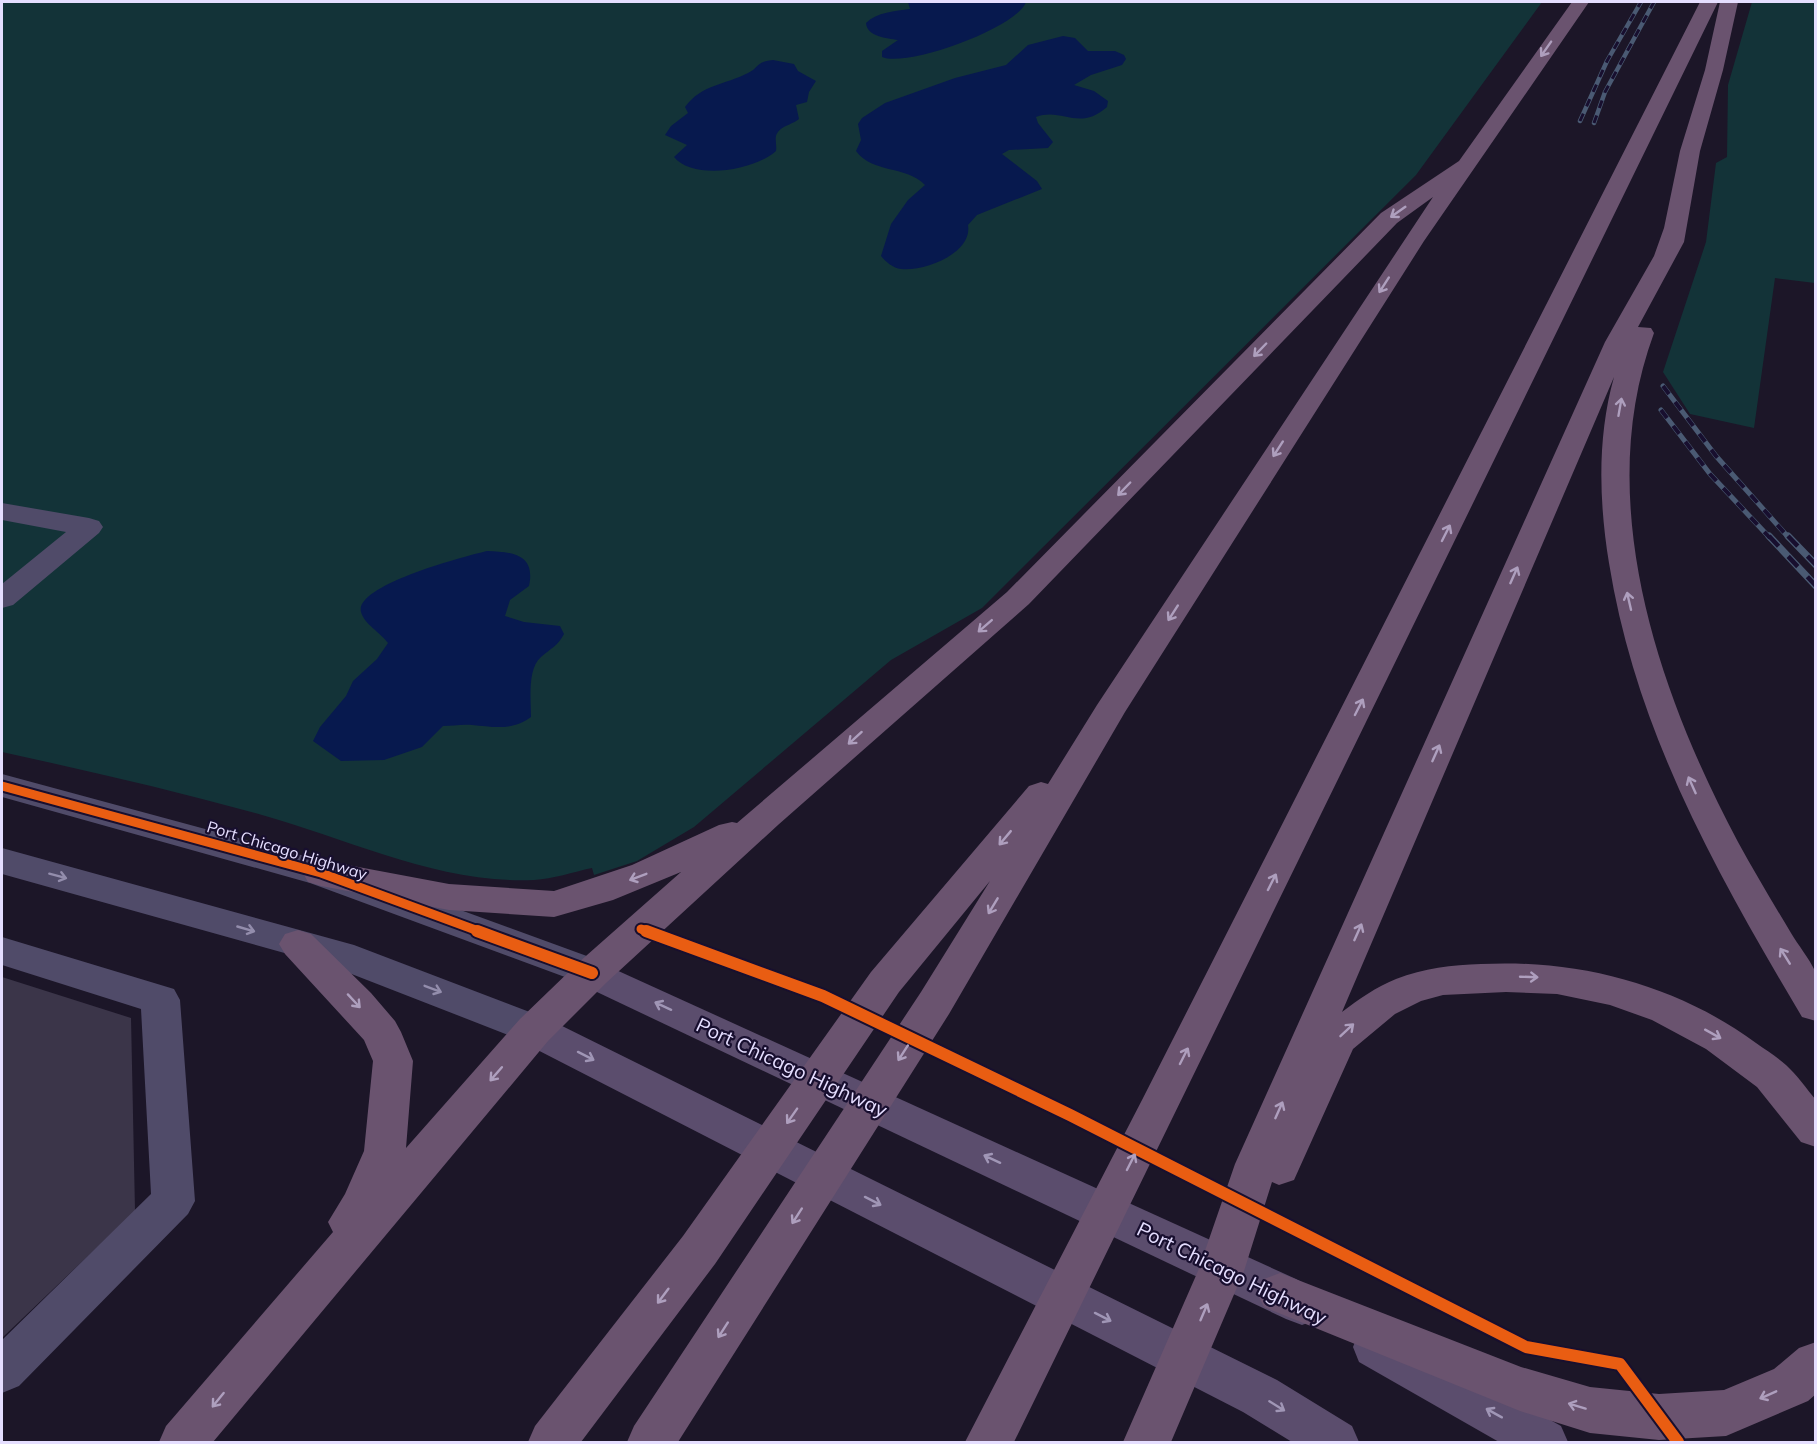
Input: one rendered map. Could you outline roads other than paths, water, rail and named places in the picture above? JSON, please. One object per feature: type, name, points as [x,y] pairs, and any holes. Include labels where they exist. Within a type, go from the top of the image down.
[{"type":"highway","points":[[651,1443],[935,1004],[1109,712],[1463,166],[1580,2]]},
{"type":"highway","points":[[990,1443],[1709,2]]},
{"type":"highway","points":[[1729,2],[1714,69],[1690,151],[1678,222],[1655,301],[1623,386],[1616,430],[1614,474],[1625,586],[1642,657],[1670,736],[1709,823],[1759,915],[1815,1006]]},
{"type":"highway","points":[[183,1443],[253,1357],[534,1030],[592,974],[766,817],[1018,598],[1389,218],[1463,166]]},
{"type":"highway","points":[[1147,1443],[1617,342],[1665,256],[1678,222]]},
{"type":"highway","points":[[552,1443],[699,1250],[885,982],[1109,712]]},
{"type":"highway","points":[[321,873],[449,897],[554,904],[600,891],[645,874],[766,817]]},
{"type":"highway","points":[[253,1357],[362,1204],[385,1150],[393,1060],[381,1032],[298,944]]},
{"type":"highway","points":[[1265,1169],[1337,1039],[1381,1003],[1410,989],[1443,980],[1506,976],[1557,979],[1614,991],[1666,1009],[1720,1038],[1771,1076],[1815,1130]]},
{"type":"highway","points":[[1280,1293],[1520,1389],[1590,1410],[1659,1417],[1726,1413],[1791,1385],[1815,1363]]},
{"type":"main road","name":"Port Chicago Highway","points":[[592,974],[1280,1293],[1544,1443]]},
{"type":"main road","points":[[534,1030],[1260,1396],[1335,1443]]},
{"type":"street","points":[[2,512],[89,527],[2,599]]},
{"type":"street","name":"Port Chicago Highway","points":[[2,786],[321,873],[592,974]]},
{"type":"street","points":[[2,861],[341,955],[534,1030]]},
{"type":"street","points":[[2,951],[160,1000],[173,1201],[2,1371]]},
{"type":"railway","points":[[1580,121],[1607,61],[1641,2]]},
{"type":"railway","points":[[1594,123],[1605,92],[1654,2]]},
{"type":"railway","points":[[1663,386],[1716,456],[1789,538]]},
{"type":"railway","points":[[1661,410],[1710,474],[1770,538]]},
{"type":"railway","points":[[1769,536],[1816,586]]},
{"type":"railway","points":[[1788,536],[1816,565]]}]
